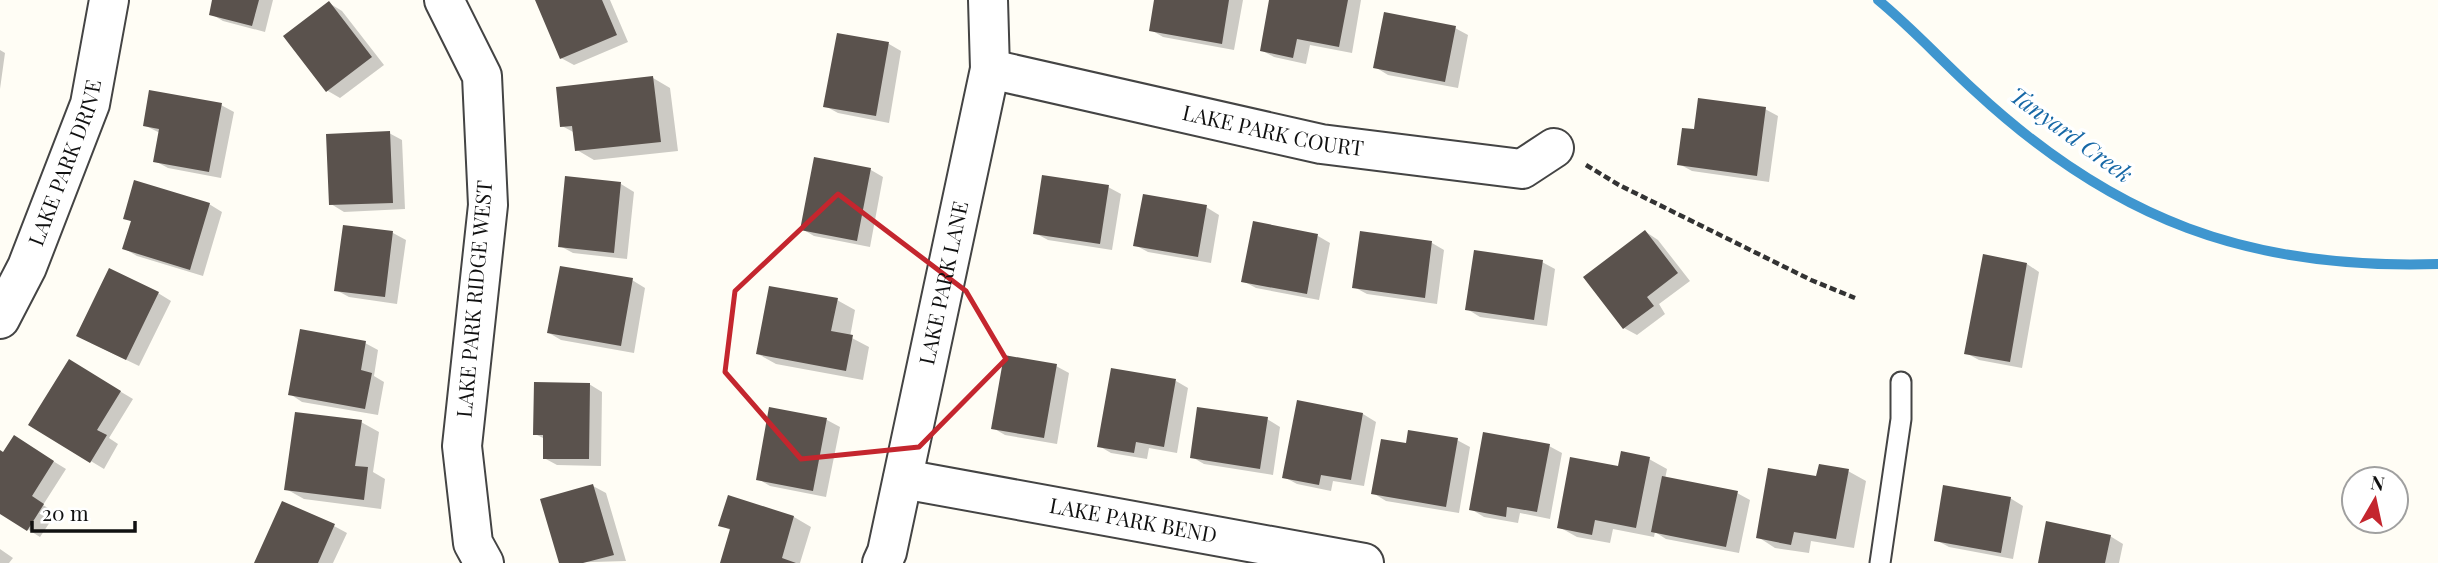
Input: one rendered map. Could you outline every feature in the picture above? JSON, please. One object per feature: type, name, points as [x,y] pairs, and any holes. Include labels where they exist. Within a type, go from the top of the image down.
[{"type":"street","name":"LAKE PARK DRIVE","points":[[0,319],[27,267],[90,104],[109,0]]},
{"type":"street","name":"LAKE PARK RIDGE WEST","points":[[444,0],[482,76],[488,205],[462,446],[473,543],[484,563]]},
{"type":"street","name":"LAKE PARK LANE","points":[[882,563],[887,552],[903,479],[990,69],[988,0]]},
{"type":"street","name":"LAKE PARK COURT","points":[[990,69],[1321,144],[1522,169],[1554,148]]},
{"type":"street","name":"LAKE PARK BEND","points":[[903,479],[1364,563]]},
{"type":"lane","points":[[1880,563],[1901,419],[1901,382]]},
{"type":"path","points":[[1554,148],[1631,191],[1811,280],[1855,298]]},
{"type":"highlighted area","points":[[838,194],[966,291],[1006,359],[919,447],[801,459],[725,372],[735,291]]},
{"type":"building","points":[[212,0],[259,0],[252,26],[209,15]]},
{"type":"building","points":[[535,0],[602,0],[617,35],[560,59]]},
{"type":"building","points":[[1154,0],[1229,0],[1222,44],[1149,31]]},
{"type":"building","points":[[1269,0],[1348,0],[1339,47],[1297,39],[1293,58],[1260,51]]},
{"type":"building","points":[[329,1],[372,57],[326,92],[283,36]]},
{"type":"building","points":[[1384,12],[1456,26],[1445,82],[1373,68]]},
{"type":"building","points":[[837,33],[889,42],[876,116],[823,107]]},
{"type":"building","points":[[653,76],[661,142],[575,151],[572,126],[560,127],[556,87]]},
{"type":"building","points":[[149,90],[222,103],[209,172],[153,162],[159,129],[143,126]]},
{"type":"building","points":[[1698,98],[1766,107],[1757,176],[1677,165],[1682,128],[1694,129]]},
{"type":"building","points":[[390,131],[393,203],[329,205],[326,134]]},
{"type":"building","points":[[814,157],[871,168],[857,241],[800,230]]},
{"type":"building","points":[[1042,175],[1109,185],[1100,244],[1033,234]]},
{"type":"building","points":[[565,176],[621,182],[614,253],[558,247]]},
{"type":"building","points":[[134,180],[210,203],[190,270],[122,249],[131,221],[123,219]]},
{"type":"building","points":[[1143,194],[1207,205],[1198,257],[1133,246]]},
{"type":"building","points":[[1253,221],[1318,234],[1307,294],[1241,282]]},
{"type":"building","points":[[343,225],[393,231],[385,297],[334,291]]},
{"type":"building","points":[[1645,230],[1678,273],[1647,297],[1654,306],[1623,329],[1583,277]]},
{"type":"building","points":[[1360,231],[1432,241],[1425,298],[1352,288]]},
{"type":"building","points":[[1474,250],[1543,260],[1534,320],[1465,310]]},
{"type":"building","points":[[1983,254],[2027,263],[2010,362],[1964,354]]},
{"type":"building","points":[[560,266],[633,278],[621,346],[547,333]]},
{"type":"building","points":[[109,268],[159,292],[126,360],[76,336]]},
{"type":"building","points":[[769,286],[838,298],[831,331],[853,335],[846,371],[756,354]]},
{"type":"building","points":[[300,329],[366,341],[361,370],[372,373],[365,409],[288,395]]},
{"type":"building","points":[[1004,355],[1057,364],[1044,438],[991,429]]},
{"type":"building","points":[[69,359],[121,391],[97,430],[107,435],[90,463],[28,425]]},
{"type":"building","points":[[1111,368],[1176,379],[1164,447],[1136,442],[1134,453],[1097,447]]},
{"type":"building","points":[[534,382],[590,383],[589,459],[543,459],[543,435],[533,435]]},
{"type":"building","points":[[1297,400],[1363,413],[1351,480],[1321,475],[1319,485],[1282,478]]},
{"type":"building","points":[[769,407],[827,418],[813,491],[756,480]]},
{"type":"building","points":[[1197,407],[1268,417],[1260,469],[1190,458]]},
{"type":"building","points":[[295,412],[362,420],[355,466],[368,467],[364,500],[284,490]]},
{"type":"building","points":[[1408,430],[1458,438],[1446,507],[1371,494],[1381,439],[1406,443]]},
{"type":"building","points":[[1483,432],[1550,444],[1537,512],[1507,507],[1506,517],[1469,510]]},
{"type":"building","points":[[14,435],[54,461],[32,496],[44,504],[27,531],[0,514],[0,450],[3,452]]},
{"type":"building","points":[[1621,451],[1650,457],[1636,528],[1595,520],[1592,535],[1557,528],[1570,457],[1618,466]]},
{"type":"building","points":[[1819,464],[1849,469],[1836,539],[1794,532],[1791,545],[1756,538],[1768,468],[1816,476]]},
{"type":"building","points":[[1662,476],[1738,491],[1726,547],[1651,532]]},
{"type":"building","points":[[593,484],[614,555],[583,563],[559,563],[540,499]]},
{"type":"building","points":[[1943,485],[2011,497],[2001,553],[1934,541]]},
{"type":"building","points":[[728,495],[794,516],[782,558],[796,563],[720,563],[730,529],[718,526]]},
{"type":"building","points":[[282,501],[335,524],[318,563],[254,563]]},
{"type":"building","points":[[2046,521],[2111,535],[2105,563],[2038,563]]},
{"type":"waterway","name":"Tanyard Creek","points":[[1878,0],[2027,136],[2079,173],[2133,204],[2188,228],[2245,246],[2305,258],[2370,264],[2438,264]]}]
